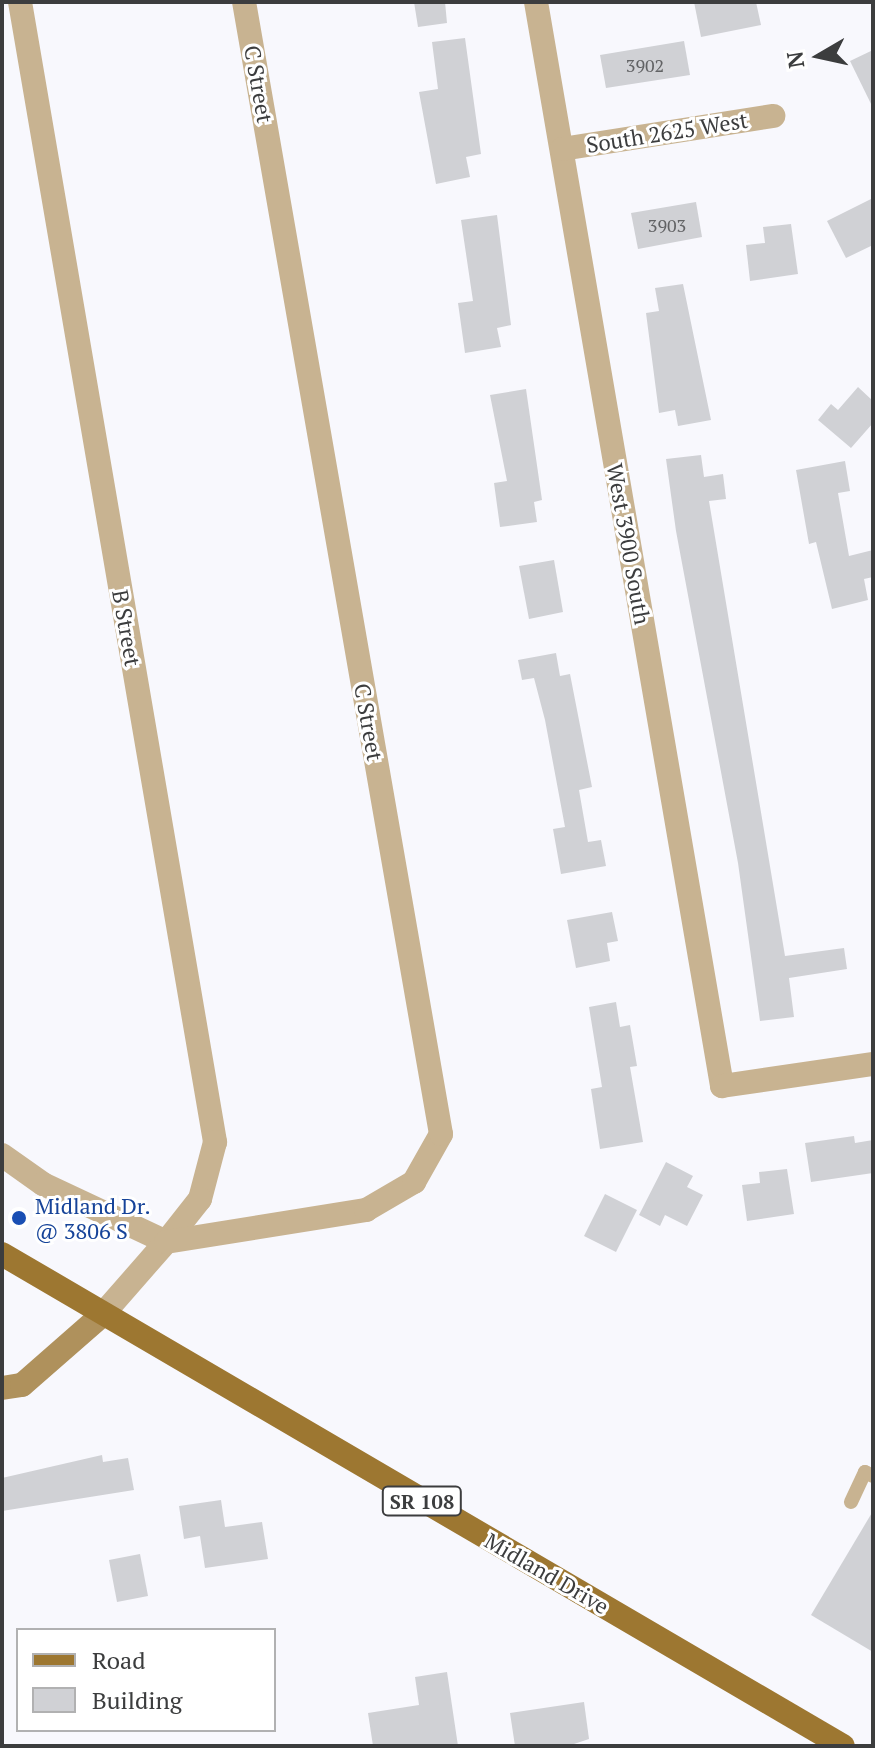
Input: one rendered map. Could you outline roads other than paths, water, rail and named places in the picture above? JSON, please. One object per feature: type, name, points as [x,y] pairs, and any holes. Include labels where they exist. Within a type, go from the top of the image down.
[{"type":"main road","name":"Midland Drive","points":[[2,1254],[843,1746]]},
{"type":"street","name":"B Street","points":[[20,2],[215,1142],[200,1199],[103,1314]]},
{"type":"street","name":"C Street","points":[[166,1242],[366,1210],[414,1182],[441,1134],[244,2]]},
{"type":"street","name":"West 3900 South","points":[[536,2],[722,1086],[873,1064]]},
{"type":"street","name":"South 2625 West","points":[[562,149],[773,116]]},
{"type":"street","points":[[2,1155],[43,1184],[166,1242]]},
{"type":"street","points":[[2,1388],[22,1385],[103,1314]]},
{"type":"lane","points":[[851,1502],[865,1472],[873,1476]]},
{"type":"place","name":"Midland Dr. @ 3806 S","points":[[19,1218]]}]
